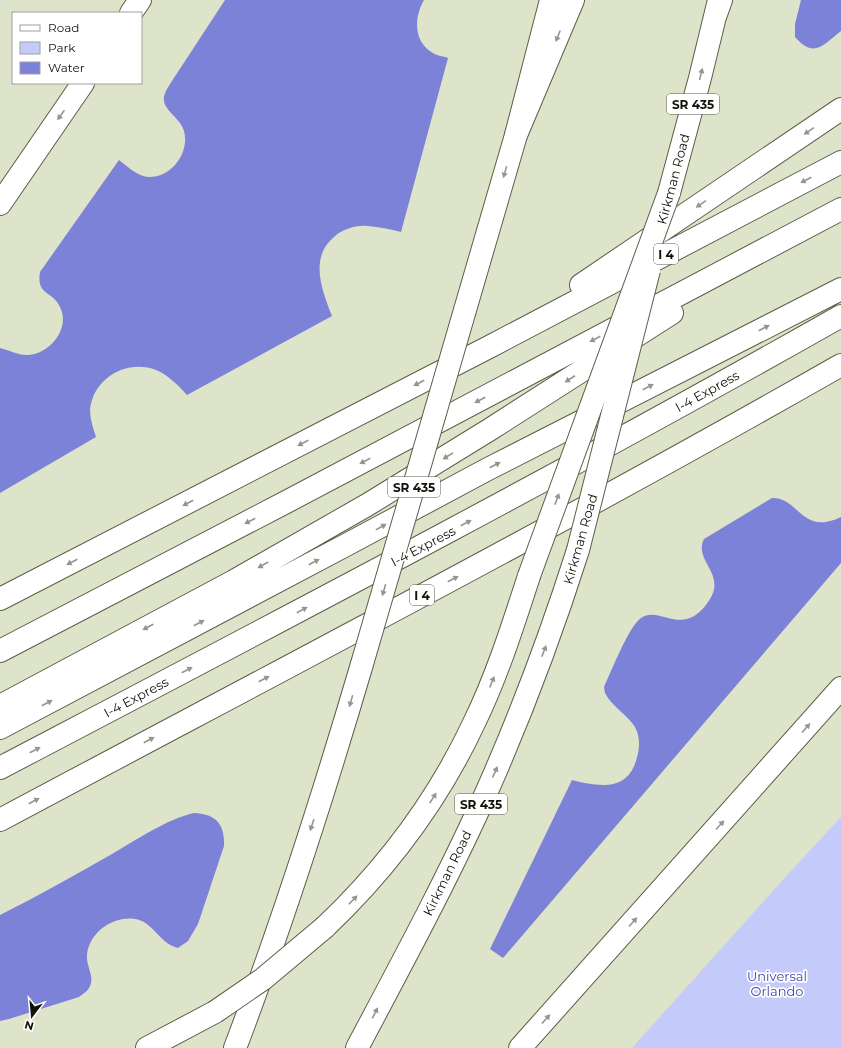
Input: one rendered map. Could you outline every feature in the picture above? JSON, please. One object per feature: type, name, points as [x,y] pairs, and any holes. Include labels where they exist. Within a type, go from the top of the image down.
[{"type":"main road","points":[[132,12],[140,0]]},
{"type":"main road","name":"SR 435","points":[[235,1048],[266,962],[319,805],[362,664],[516,135],[551,0]]},
{"type":"main road","points":[[516,135],[573,0]]},
{"type":"main road","name":"Kirkman Road","points":[[358,1048],[444,881],[492,780],[548,640],[578,550],[718,5]]},
{"type":"main road","points":[[0,204],[82,84]]},
{"type":"main road","points":[[491,346],[841,109]]},
{"type":"main road","name":"I 4","points":[[0,599],[491,346],[841,162]]},
{"type":"main road","points":[[147,1048],[215,1012],[263,979],[325,927],[352,900],[389,858],[425,809],[446,776],[488,693],[506,646],[529,576],[669,193]]},
{"type":"main road","points":[[0,651],[297,497],[841,209]]},
{"type":"main road","points":[[0,706],[234,581],[367,505],[489,430],[803,229]]},
{"type":"main road","points":[[0,728],[488,469],[841,289]]},
{"type":"main road","name":"I-4 Express","points":[[0,768],[416,549],[650,423],[841,316]]},
{"type":"main road","name":"I 4","points":[[0,820],[671,461],[841,365]]},
{"type":"main road","points":[[520,1048],[841,688]]},
{"type":"green space","name":"Universal Orlando","points":[[841,817],[841,1048],[632,1048],[790,872]]},
{"type":"water","points":[[225,0],[424,0],[418,14],[417,21],[419,36],[426,48],[435,54],[448,58],[401,232],[368,226],[358,226],[341,232],[334,237],[326,245],[320,264],[322,285],[332,316],[187,395],[173,381],[156,370],[145,367],[134,367],[123,369],[113,374],[105,380],[98,389],[90,410],[96,437],[0,493],[0,348],[23,355],[35,354],[50,346],[56,339],[63,324],[63,315],[57,302],[40,285],[40,272],[119,160],[136,173],[148,177],[164,173],[177,163],[184,148],[184,131],[180,123],[165,105],[165,94]]},
{"type":"water","points":[[801,0],[841,0],[841,31],[818,48],[808,47],[802,44],[795,37],[795,24]]},
{"type":"water","points":[[772,498],[781,499],[789,503],[809,519],[817,522],[828,522],[841,517],[841,563],[503,958],[490,949],[572,780],[602,785],[612,784],[620,782],[633,768],[639,750],[639,738],[637,731],[629,720],[608,698],[604,687],[631,630],[641,618],[648,615],[682,620],[691,618],[700,611],[710,599],[714,590],[712,574],[703,554],[702,547],[704,539]]},
{"type":"water","points":[[194,813],[208,815],[218,822],[223,832],[224,846],[198,924],[188,941],[178,948],[170,945],[148,924],[133,919],[116,921],[103,928],[93,938],[87,952],[91,983],[85,992],[79,997],[0,1021],[0,915],[70,878],[152,830],[173,820]]}]
